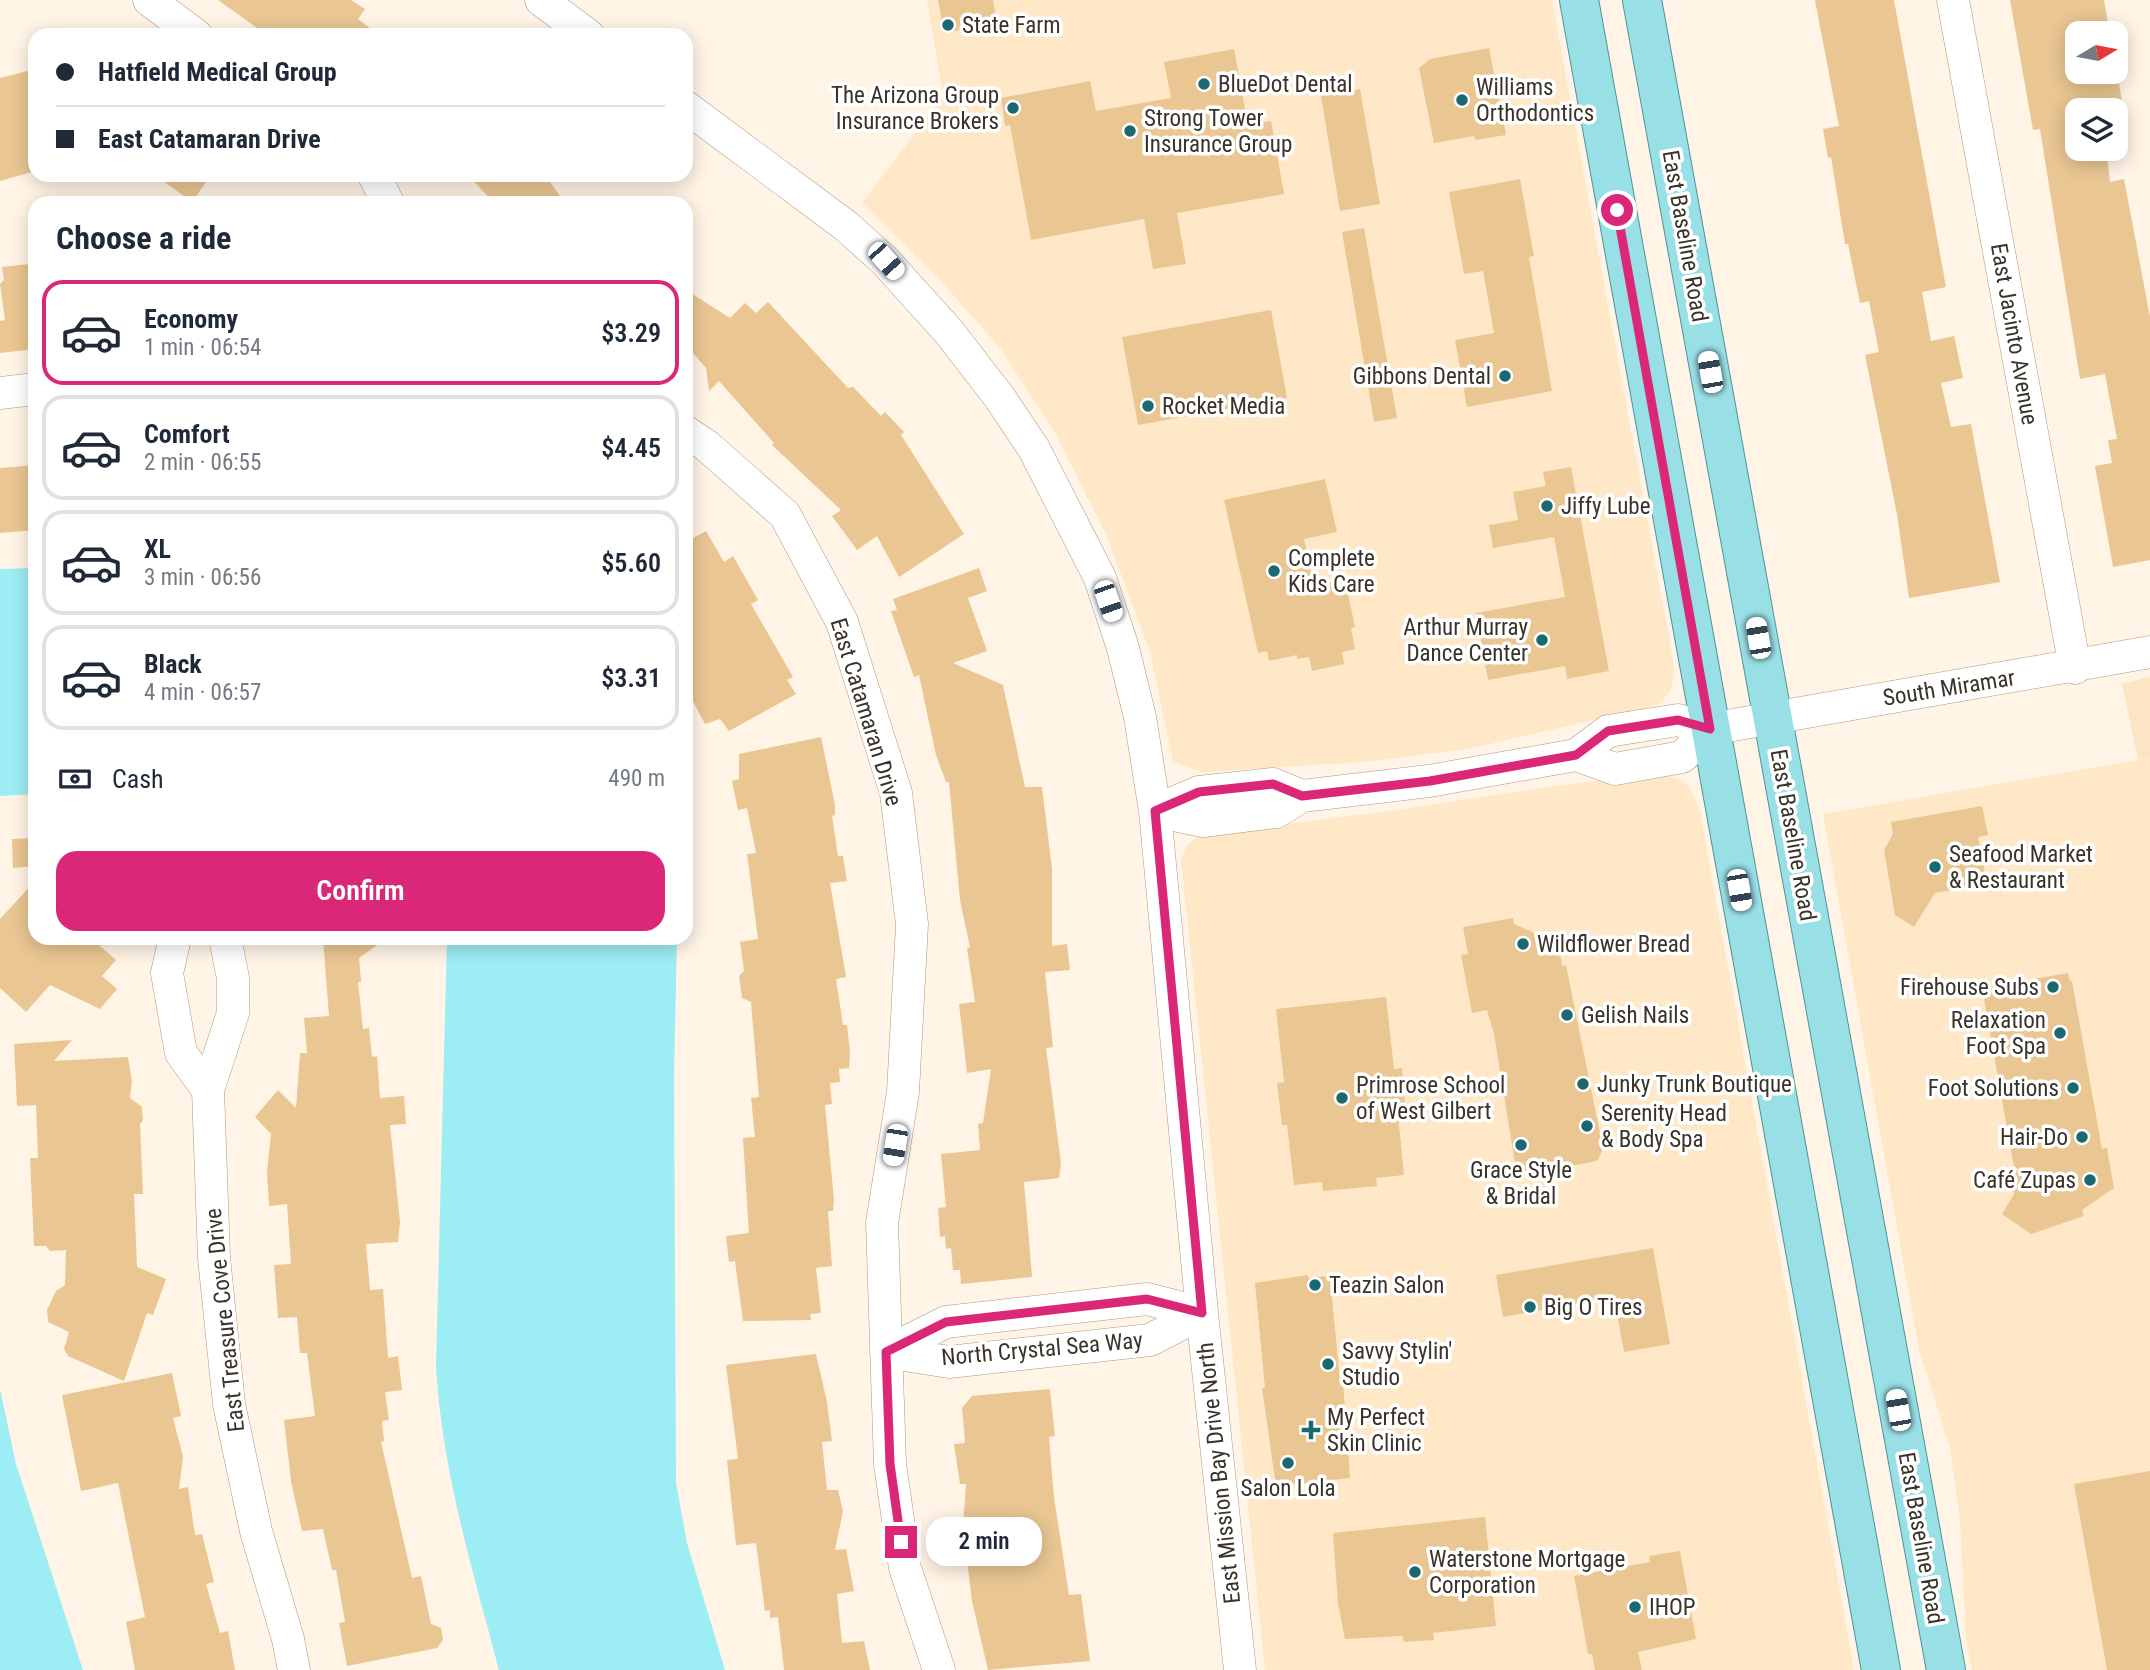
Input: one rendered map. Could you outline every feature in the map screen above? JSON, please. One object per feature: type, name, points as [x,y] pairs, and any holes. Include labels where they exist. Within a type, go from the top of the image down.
[{"type":"main road","points":[[1579,0],[1881,1670]]},
{"type":"main road","name":"East Baseline Road","points":[[1642,0],[1760,720],[1945,1670]]},
{"type":"street","points":[[149,0],[187,28]]},
{"type":"street","points":[[541,0],[579,28]]},
{"type":"street","name":"East Jacinto Avenue","points":[[1954,0],[2075,668]]},
{"type":"street","name":"East Mission Bay Drive North","points":[[693,112],[846,226],[886,261],[949,332],[1034,449],[1100,578],[1124,648],[1140,717],[1155,811],[1202,1313],[1240,1670]]},
{"type":"street","points":[[0,393],[28,391]]},
{"type":"street","name":"East Catamaran Drive","points":[[693,437],[785,515],[842,622],[896,793],[912,924],[903,1093],[882,1223],[890,1464],[905,1568],[939,1670]]},
{"type":"street","name":"South Miramar","points":[[1710,729],[2075,668],[2150,652]]},
{"type":"street","points":[[1155,811],[1199,792],[1273,784],[1302,796],[1430,781],[1576,755],[1608,731],[1678,720],[1710,729]]},
{"type":"street","points":[[173,945],[167,973],[181,1053],[208,1090]]},
{"type":"street","name":"East Treasure Cove Drive","points":[[226,945],[233,978],[233,1013],[208,1090],[214,1258],[229,1404],[256,1531],[288,1639],[293,1670]]},
{"type":"street","name":"North Crystal Sea Way","points":[[886,1352],[946,1322],[1147,1299],[1202,1313]]},
{"type":"shaded area","points":[[927,0],[1552,0],[1675,673],[1670,692],[1658,705],[1468,749],[1364,762],[1202,772],[1173,762],[1150,652],[1106,534],[1054,431],[1000,348],[940,280],[862,203],[943,96]]},
{"type":"shaded area","points":[[2150,677],[2150,758],[2138,760],[2122,684]]},
{"type":"shaded area","points":[[2150,758],[2150,1670],[1972,1670],[1966,1639],[1960,1521],[1950,1448],[1919,1350],[1823,814]]},
{"type":"shaded area","points":[[1661,774],[1680,779],[1690,788],[1700,812],[1854,1670],[1265,1670],[1181,859],[1187,846],[1198,835],[1390,811],[1561,785]]},
{"type":"water","points":[[28,568],[28,794],[0,796],[0,569]]},
{"type":"water","points":[[447,945],[677,945],[674,1075],[676,1482],[687,1543],[725,1670],[499,1670],[451,1482],[436,1366]]},
{"type":"water","points":[[0,1389],[16,1464],[83,1670],[0,1670]]},
{"type":"building","points":[[218,0],[351,0],[365,9],[358,19],[370,28],[257,28]]},
{"type":"building","points":[[938,0],[993,0],[997,23],[944,33]]},
{"type":"building","points":[[1815,0],[1894,0],[1946,287],[1922,292],[1931,341],[1954,336],[1963,378],[1941,383],[1951,427],[1971,424],[2000,582],[1909,598],[1897,514],[1865,355],[1879,352],[1869,301],[1860,303],[1848,244],[1845,244],[1831,157],[1828,158],[1823,129],[1839,126]]},
{"type":"building","points":[[2010,0],[2104,0],[2108,21],[2065,21],[2065,84],[2119,84],[2122,98],[2065,98],[2065,161],[2107,161],[2110,182],[2124,179],[2150,317],[2150,560],[2113,567],[2095,466],[2112,463],[2108,440],[2117,439],[2105,374],[2080,379],[2040,129],[2033,130]]},
{"type":"building","name":"Williams Orthodontics","points":[[1489,48],[1506,135],[1475,140],[1474,136],[1434,143],[1419,68],[1430,59]]},
{"type":"building","points":[[1234,49],[1248,125],[1271,121],[1284,194],[1177,213],[1186,264],[1153,269],[1144,219],[1031,240],[1010,125],[1005,126],[1001,98],[1090,81],[1096,111],[1171,98],[1164,62]]},
{"type":"building","points":[[28,71],[28,173],[0,181],[0,78]]},
{"type":"building","points":[[1360,89],[1380,204],[1340,211],[1321,96]]},
{"type":"building","points":[[1520,179],[1534,256],[1529,257],[1552,391],[1467,407],[1455,340],[1494,333],[1483,271],[1464,274],[1449,192]]},
{"type":"building","points":[[165,182],[206,182],[196,196],[184,196]]},
{"type":"building","points":[[474,182],[550,182],[560,196],[488,196]]},
{"type":"building","points":[[1364,228],[1397,418],[1374,422],[1342,232]]},
{"type":"building","points":[[28,264],[28,350],[0,353],[0,321],[5,320],[0,284],[4,280],[2,267]]},
{"type":"building","points":[[693,294],[730,318],[745,303],[756,313],[768,302],[848,388],[853,387],[881,416],[885,412],[904,432],[901,435],[964,534],[899,577],[877,536],[857,550],[832,516],[841,510],[772,445],[774,443],[719,381],[709,391],[706,368],[693,353]]},
{"type":"building","points":[[1271,310],[1287,398],[1138,425],[1122,337]]},
{"type":"building","points":[[28,466],[28,531],[0,533],[0,468]]},
{"type":"building","name":"Arthur Murray Dance Center","points":[[1571,467],[1609,671],[1567,679],[1565,666],[1488,680],[1476,613],[1565,597],[1554,537],[1493,548],[1489,525],[1518,520],[1513,492],[1546,486],[1543,472]]},
{"type":"building","name":"Complete Kids Care","points":[[1325,479],[1337,532],[1304,539],[1314,586],[1345,579],[1355,627],[1351,628],[1355,649],[1342,652],[1344,664],[1312,671],[1309,657],[1297,659],[1297,655],[1269,661],[1267,651],[1258,653],[1224,500]]},
{"type":"building","points":[[706,531],[724,562],[733,556],[758,600],[751,604],[793,677],[787,680],[796,694],[729,731],[720,719],[705,724],[693,701],[693,538]]},
{"type":"building","points":[[979,568],[987,591],[968,598],[987,651],[953,663],[1003,685],[1025,787],[1042,787],[1052,869],[1052,946],[1067,944],[1070,970],[1045,972],[1053,1047],[1046,1048],[1061,1163],[1059,1178],[1024,1182],[1032,1277],[961,1284],[960,1270],[953,1270],[951,1248],[946,1249],[945,1236],[940,1237],[938,1208],[946,1207],[941,1154],[980,1150],[978,1124],[983,1123],[991,1069],[967,1073],[959,1004],[975,1002],[967,948],[970,947],[960,900],[949,782],[946,782],[936,755],[919,675],[914,677],[891,611],[897,610],[893,599]]},
{"type":"building","points":[[821,737],[835,805],[835,815],[832,816],[838,856],[843,856],[847,881],[830,883],[846,977],[836,979],[843,1025],[847,1025],[850,1053],[849,1068],[839,1069],[840,1082],[830,1083],[832,1104],[825,1105],[834,1200],[833,1211],[828,1211],[832,1266],[816,1268],[821,1313],[810,1314],[811,1320],[743,1321],[735,1261],[729,1262],[726,1236],[749,1233],[743,1138],[755,1137],[751,1098],[759,1097],[751,1002],[742,998],[739,976],[744,971],[740,942],[758,939],[747,854],[756,853],[747,808],[738,810],[732,781],[739,779],[739,754]]},
{"type":"building","name":"Seafood Market & Restaurant","points":[[1982,806],[1988,835],[1978,837],[1987,884],[1935,893],[1914,927],[1895,915],[1884,850],[1893,834],[1891,822]]},
{"type":"building","points":[[28,838],[28,867],[13,868],[12,839]]},
{"type":"building","points":[[28,889],[28,945],[99,945],[116,960],[102,976],[117,989],[100,1009],[50,985],[26,1012],[0,988],[0,919]]},
{"type":"building","points":[[1513,918],[1514,924],[1532,932],[1550,948],[1559,947],[1562,966],[1566,965],[1603,1148],[1598,1160],[1592,1162],[1517,1176],[1494,1034],[1487,1010],[1472,1013],[1461,955],[1468,954],[1463,927]]},
{"type":"building","points":[[324,945],[377,945],[359,958],[361,982],[358,982],[363,1029],[369,1028],[372,1057],[377,1056],[380,1098],[404,1096],[406,1124],[390,1125],[400,1222],[398,1242],[366,1244],[370,1290],[383,1289],[388,1358],[398,1356],[402,1390],[385,1392],[389,1420],[382,1421],[384,1441],[381,1442],[412,1578],[421,1576],[431,1624],[441,1628],[443,1640],[437,1648],[347,1666],[339,1623],[345,1622],[336,1570],[332,1570],[323,1529],[302,1531],[291,1481],[284,1420],[315,1416],[307,1353],[300,1353],[297,1317],[278,1318],[274,1265],[291,1264],[287,1204],[269,1206],[267,1172],[271,1134],[255,1117],[278,1090],[296,1108],[300,1053],[307,1053],[304,1018],[329,1016]]},
{"type":"building","points":[[2068,973],[2072,981],[2102,1149],[2107,1148],[2114,1188],[2082,1210],[2084,1216],[2031,1234],[2002,1214],[2014,1194],[2012,1178],[2016,1178],[1982,988]]},
{"type":"building","name":"Primrose School of West Gilbert","points":[[1386,997],[1394,1069],[1402,1068],[1406,1114],[1398,1115],[1404,1175],[1376,1178],[1377,1186],[1323,1191],[1322,1182],[1294,1185],[1287,1125],[1282,1125],[1277,1083],[1284,1082],[1276,1009]]},
{"type":"building","points":[[72,1040],[54,1061],[128,1057],[132,1081],[130,1098],[142,1107],[143,1120],[140,1124],[143,1194],[134,1194],[137,1267],[166,1279],[153,1315],[147,1313],[124,1381],[68,1356],[64,1349],[69,1332],[48,1322],[47,1310],[56,1291],[65,1285],[66,1250],[50,1251],[46,1246],[34,1246],[30,1158],[38,1158],[36,1105],[17,1106],[14,1044]]},
{"type":"building","name":"Big O Tires","points":[[1653,1248],[1670,1344],[1624,1352],[1614,1297],[1503,1317],[1496,1275]]},
{"type":"building","points":[[1308,1275],[1308,1278],[1330,1276],[1340,1381],[1343,1381],[1350,1478],[1276,1486],[1262,1388],[1265,1388],[1255,1283]]},
{"type":"building","points":[[816,1354],[827,1402],[832,1441],[822,1442],[827,1490],[838,1490],[843,1511],[835,1550],[846,1549],[854,1591],[837,1594],[842,1643],[864,1641],[870,1670],[784,1670],[778,1617],[770,1618],[770,1610],[765,1611],[756,1543],[736,1545],[727,1460],[738,1459],[726,1365]]},
{"type":"building","points":[[172,1373],[181,1416],[173,1418],[183,1457],[179,1489],[188,1487],[195,1535],[202,1534],[214,1582],[206,1584],[220,1633],[228,1631],[235,1670],[135,1670],[126,1622],[145,1617],[118,1483],[81,1491],[62,1395]]},
{"type":"building","points":[[1050,1389],[1055,1436],[1049,1437],[1054,1497],[1069,1595],[1081,1594],[1090,1661],[988,1670],[972,1601],[963,1526],[966,1484],[960,1484],[954,1444],[965,1443],[962,1408],[972,1396]]},
{"type":"building","points":[[2150,1471],[2150,1670],[2107,1670],[2074,1484]]},
{"type":"building","name":"Waterstone Mortgage Corporation","points":[[1485,1517],[1496,1626],[1433,1633],[1434,1640],[1404,1642],[1402,1636],[1345,1639],[1338,1604],[1333,1533]]},
{"type":"building","name":"IHOP","points":[[1680,1551],[1696,1639],[1638,1652],[1642,1670],[1595,1670],[1592,1654],[1588,1654],[1574,1576],[1650,1562],[1649,1556]]},
{"type":"place","name":"State Farm","points":[[948,25]]},
{"type":"place","name":"BlueDot Dental","points":[[1204,84]]},
{"type":"place","name":"Williams Orthodontics","points":[[1462,100]]},
{"type":"place","name":"The Arizona Group Insurance Brokers","points":[[1013,108]]},
{"type":"place","name":"Strong Tower Insurance Group","points":[[1130,131]]},
{"type":"place","name":"Gibbons Dental","points":[[1505,376]]},
{"type":"place","name":"Rocket Media","points":[[1148,406]]},
{"type":"place","name":"Jiffy Lube","points":[[1547,506]]},
{"type":"place","name":"Complete Kids Care","points":[[1274,571]]},
{"type":"place","name":"Arthur Murray Dance Center","points":[[1542,640]]},
{"type":"place","name":"Seafood Market & Restaurant","points":[[1935,867]]},
{"type":"place","name":"Wildflower Bread","points":[[1523,944]]},
{"type":"place","name":"Firehouse Subs","points":[[2053,987]]},
{"type":"place","name":"Gelish Nails","points":[[1567,1015]]},
{"type":"place","name":"Relaxation Foot Spa","points":[[2060,1033]]},
{"type":"place","name":"Junky Trunk Boutique","points":[[1583,1084]]},
{"type":"place","name":"Foot Solutions","points":[[2073,1088]]},
{"type":"place","name":"Primrose School of West Gilbert","points":[[1342,1098]]},
{"type":"place","name":"Serenity Head & Body Spa","points":[[1587,1126]]},
{"type":"place","name":"Hair-Do","points":[[2082,1137]]},
{"type":"place","name":"Grace Style & Bridal","points":[[1521,1145]]},
{"type":"place","name":"Café Zupas","points":[[2090,1180]]},
{"type":"place","name":"Teazin Salon","points":[[1315,1285]]},
{"type":"place","name":"Big O Tires","points":[[1530,1307]]},
{"type":"place","name":"Savvy Stylin' Studio","points":[[1328,1364]]},
{"type":"place","name":"My Perfect Skin Clinic","points":[[1311,1430]]},
{"type":"place","name":"Salon Lola","points":[[1288,1463]]},
{"type":"place","name":"Waterstone Mortgage Corporation","points":[[1415,1572]]},
{"type":"place","name":"IHOP","points":[[1635,1607]]},
{"type":"route","points":[[901,1542],[890,1464],[886,1352],[946,1322],[1147,1299],[1202,1313],[1155,811],[1199,792],[1273,784],[1302,796],[1430,781],[1576,755],[1608,731],[1678,720],[1710,729],[1617,210]]}]
